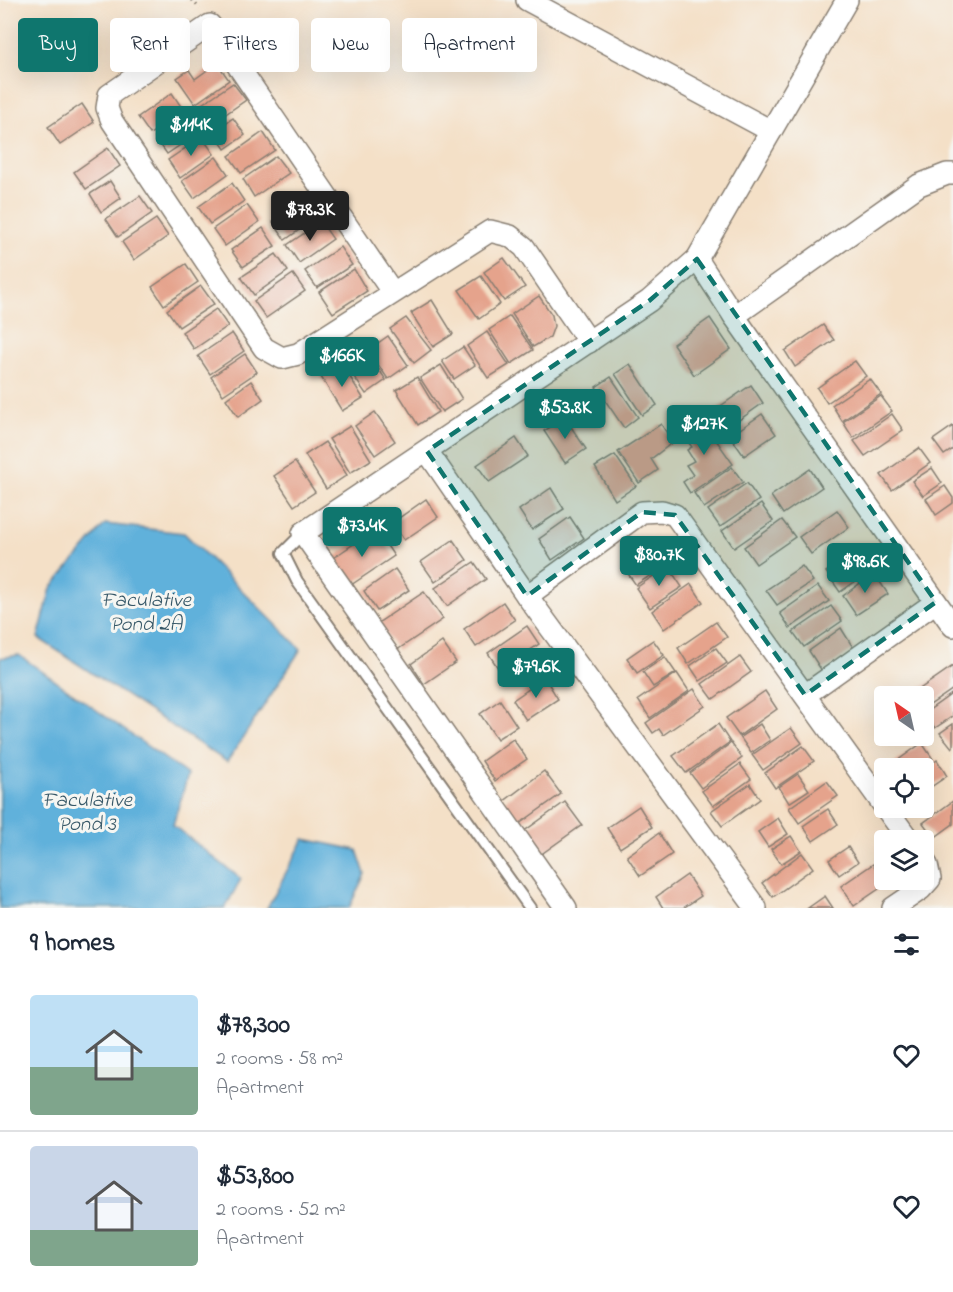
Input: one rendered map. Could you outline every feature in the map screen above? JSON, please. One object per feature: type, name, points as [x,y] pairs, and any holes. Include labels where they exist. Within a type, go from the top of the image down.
[{"type":"street","points":[[526,0],[771,131]]},
{"type":"street","points":[[566,908],[303,533],[649,301],[697,260],[847,0]]},
{"type":"street","points":[[393,293],[210,25],[109,95],[106,108],[112,121],[264,348],[282,358],[298,354],[490,231],[510,236],[524,247],[589,342]]},
{"type":"street","points":[[734,315],[919,185],[947,174],[953,174]]},
{"type":"street","points":[[697,260],[953,626]]},
{"type":"street","points":[[427,451],[527,596],[756,908]]},
{"type":"street","points":[[527,596],[642,512],[662,511],[675,515],[874,792]]},
{"type":"street","points":[[805,695],[936,602]]},
{"type":"street","points":[[893,908],[920,890]]},
{"type":"lane","points":[[303,533],[283,553],[297,581],[530,908]]},
{"type":"highlighted area","points":[[697,259],[936,602],[805,695],[675,515],[642,512],[527,596],[427,451],[649,301]]},
{"type":"water","name":"Faculative Pond 2A","points":[[105,524],[184,533],[301,649],[227,762],[38,638],[51,588]]},
{"type":"water","name":"Faculative Pond 3","points":[[19,655],[188,775],[173,825],[241,879],[225,908],[0,908],[0,658]]},
{"type":"water","points":[[304,839],[357,850],[365,874],[349,908],[267,908]]},
{"type":"building","points":[[190,72],[195,79],[205,72],[223,72],[229,80],[195,104],[177,78]]},
{"type":"building","points":[[233,83],[246,100],[211,124],[199,106]]},
{"type":"building","points":[[172,93],[184,111],[150,134],[138,117]]},
{"type":"building","points":[[82,104],[94,122],[60,145],[48,127]]},
{"type":"building","points":[[188,113],[201,131],[167,154],[155,137]]},
{"type":"building","points":[[233,118],[245,135],[225,149],[213,131]]},
{"type":"building","points":[[263,132],[275,150],[241,173],[229,156]]},
{"type":"building","points":[[202,137],[214,154],[180,178],[168,160]]},
{"type":"building","points":[[108,148],[120,166],[86,189],[74,172]]},
{"type":"building","points":[[276,156],[289,173],[254,197],[243,179]]},
{"type":"building","points":[[216,157],[228,174],[194,198],[182,181]]},
{"type":"building","points":[[110,181],[121,198],[101,212],[90,194]]},
{"type":"building","points":[[232,183],[244,201],[210,224],[198,207]]},
{"type":"building","points":[[140,196],[152,213],[118,237],[106,219]]},
{"type":"building","points":[[307,199],[319,216],[285,240],[273,222]]},
{"type":"building","points":[[247,205],[259,222],[225,246],[213,229]]},
{"type":"building","points":[[156,219],[168,236],[134,260],[122,242]]},
{"type":"building","points":[[321,222],[333,239],[299,263],[287,245]]},
{"type":"building","points":[[263,228],[275,246],[243,267],[231,250]]},
{"type":"building","points":[[340,247],[352,265],[317,288],[305,271]]},
{"type":"building","points":[[276,254],[288,271],[254,295],[241,277]]},
{"type":"building","points":[[504,258],[525,287],[504,301],[484,272]]},
{"type":"building","points":[[186,264],[198,282],[164,305],[152,287]]},
{"type":"building","points":[[354,269],[367,291],[333,313],[319,292]]},
{"type":"building","points":[[293,274],[305,291],[266,318],[254,301]]},
{"type":"building","points":[[481,276],[500,304],[479,319],[459,290]]},
{"type":"building","points":[[201,286],[214,304],[179,327],[167,310]]},
{"type":"building","points":[[539,296],[552,315],[554,326],[550,337],[533,347],[512,314]]},
{"type":"building","points":[[432,300],[453,334],[433,347],[411,313]]},
{"type":"building","points":[[216,309],[228,326],[194,349],[182,332]]},
{"type":"building","points":[[510,316],[533,350],[511,364],[489,330]]},
{"type":"building","points":[[406,318],[431,350],[414,363],[390,329]]},
{"type":"building","points":[[710,318],[731,349],[694,375],[673,344]]},
{"type":"building","points":[[823,325],[834,340],[795,367],[785,351]]},
{"type":"building","points":[[487,332],[509,365],[488,378],[467,346]]},
{"type":"building","points":[[232,333],[244,351],[210,374],[198,356]]},
{"type":"building","points":[[388,336],[408,365],[388,379],[368,350]]},
{"type":"building","points":[[463,347],[475,365],[454,379],[442,361]]},
{"type":"building","points":[[366,350],[386,380],[366,394],[345,364]]},
{"type":"building","points":[[245,354],[257,372],[223,395],[211,377]]},
{"type":"building","points":[[855,361],[866,376],[827,403],[817,388]]},
{"type":"building","points":[[342,364],[363,398],[342,411],[321,377]]},
{"type":"building","points":[[630,364],[657,405],[642,415],[615,374]]},
{"type":"building","points":[[441,365],[462,399],[442,412],[420,378]]},
{"type":"building","points":[[417,377],[438,412],[418,425],[396,390]]},
{"type":"building","points":[[611,377],[638,417],[624,428],[596,387]]},
{"type":"building","points":[[870,379],[881,394],[842,421],[832,405]]},
{"type":"building","points":[[251,381],[263,399],[238,417],[226,399]]},
{"type":"building","points":[[751,385],[763,403],[725,430],[712,412]]},
{"type":"building","points":[[881,396],[892,411],[853,438],[843,422]]},
{"type":"building","points":[[375,412],[395,441],[375,455],[355,426]]},
{"type":"building","points":[[762,414],[776,434],[744,456],[730,436]]},
{"type":"building","points":[[892,414],[903,430],[865,456],[854,441]]},
{"type":"building","points":[[700,417],[733,464],[690,493],[683,482],[693,475],[686,465],[694,461],[687,450],[692,447],[686,439],[693,434],[687,426]]},
{"type":"building","points":[[565,418],[586,449],[565,463],[544,431]]},
{"type":"building","points":[[661,424],[673,442],[651,459],[658,470],[639,483],[618,452]]},
{"type":"building","points":[[350,426],[371,460],[350,473],[329,439]]},
{"type":"building","points":[[953,426],[953,449],[944,455],[933,440]]},
{"type":"building","points":[[516,438],[528,456],[489,482],[477,465]]},
{"type":"building","points":[[325,442],[347,475],[326,489],[305,455]]},
{"type":"building","points":[[919,448],[930,463],[892,490],[881,475]]},
{"type":"building","points":[[615,455],[636,486],[615,500],[595,467]]},
{"type":"building","points":[[295,462],[315,492],[294,506],[274,476]]},
{"type":"building","points":[[732,467],[743,482],[704,508],[694,493]]},
{"type":"building","points":[[932,468],[942,483],[923,496],[912,481]]},
{"type":"building","points":[[810,469],[822,487],[783,514],[771,496]]},
{"type":"building","points":[[747,483],[759,500],[720,527],[708,510]]},
{"type":"building","points":[[945,486],[953,498],[953,503],[936,515],[926,499]]},
{"type":"building","points":[[551,488],[564,509],[532,530],[519,510]]},
{"type":"building","points":[[426,499],[438,517],[404,540],[392,523]]},
{"type":"building","points":[[761,504],[773,521],[734,548],[722,531]]},
{"type":"building","points":[[837,510],[849,527],[811,554],[799,537]]},
{"type":"building","points":[[570,517],[584,538],[552,560],[539,539]]},
{"type":"building","points":[[782,520],[795,537],[756,564],[744,547]]},
{"type":"building","points":[[376,529],[394,556],[348,587],[330,560]]},
{"type":"building","points":[[453,540],[467,560],[435,582],[421,562]]},
{"type":"building","points":[[658,544],[671,562],[636,585],[624,568]]},
{"type":"building","points":[[858,550],[872,570],[840,592],[826,572]]},
{"type":"building","points":[[474,562],[486,579],[447,606],[435,588]]},
{"type":"building","points":[[668,566],[682,587],[650,608],[636,588]]},
{"type":"building","points":[[802,566],[813,581],[777,605],[766,590]]},
{"type":"building","points":[[395,569],[409,590],[377,611],[364,591]]},
{"type":"building","points":[[874,573],[888,594],[856,615],[843,596]]},
{"type":"building","points":[[691,584],[703,602],[664,629],[652,611]]},
{"type":"building","points":[[818,586],[829,601],[790,628],[780,613]]},
{"type":"building","points":[[424,592],[443,619],[397,650],[378,623]]},
{"type":"building","points":[[503,602],[515,620],[476,647],[464,629]]},
{"type":"building","points":[[831,606],[842,621],[804,647],[793,632]]},
{"type":"building","points":[[716,622],[727,637],[688,664],[678,648]]},
{"type":"building","points":[[527,626],[539,644],[500,671],[488,653]]},
{"type":"building","points":[[841,628],[854,649],[822,671],[809,651]]},
{"type":"building","points":[[653,640],[664,655],[637,673],[627,658]]},
{"type":"building","points":[[442,642],[456,662],[424,684],[411,664]]},
{"type":"building","points":[[716,648],[727,663],[700,681],[690,666]]},
{"type":"building","points":[[665,657],[676,673],[653,687],[643,672]]},
{"type":"building","points":[[740,657],[751,672],[713,699],[702,684]]},
{"type":"building","points":[[953,666],[953,689],[934,702],[934,686],[924,686]]},
{"type":"building","points":[[677,673],[689,691],[650,718],[638,700]]},
{"type":"building","points":[[545,678],[558,699],[526,720],[513,700]]},
{"type":"building","points":[[694,689],[705,706],[663,735],[659,729],[653,733],[646,723]]},
{"type":"building","points":[[765,691],[777,709],[739,736],[726,718]]},
{"type":"building","points":[[953,693],[953,716],[935,728],[934,707]]},
{"type":"building","points":[[500,700],[517,726],[497,739],[480,714]]},
{"type":"building","points":[[718,724],[730,742],[686,773],[673,756]]},
{"type":"building","points":[[760,724],[770,740],[751,753],[740,737]]},
{"type":"building","points":[[953,724],[953,747],[952,748],[940,733]]},
{"type":"building","points":[[791,728],[802,743],[763,770],[752,755]]},
{"type":"building","points":[[513,739],[527,759],[495,781],[482,761]]},
{"type":"building","points":[[731,743],[742,758],[701,788],[690,773]]},
{"type":"building","points":[[803,746],[814,761],[775,788],[765,773]]},
{"type":"building","points":[[918,746],[924,746],[932,758],[901,758]]},
{"type":"building","points":[[937,760],[947,776],[934,785],[934,762]]},
{"type":"building","points":[[740,764],[751,779],[713,806],[702,791]]},
{"type":"building","points":[[544,771],[561,794],[519,824],[503,802]]},
{"type":"building","points":[[798,774],[809,790],[789,803],[779,787]]},
{"type":"building","points":[[827,781],[838,796],[799,823],[789,808]]},
{"type":"building","points":[[750,784],[760,799],[722,826],[711,811]]},
{"type":"building","points":[[953,801],[953,824],[934,838],[934,830],[928,830],[923,823],[934,818],[934,815]]},
{"type":"building","points":[[565,802],[582,825],[540,855],[523,832]]},
{"type":"building","points":[[639,806],[652,827],[620,848],[607,828]]},
{"type":"building","points":[[828,809],[838,824],[813,841],[803,826]]},
{"type":"building","points":[[778,818],[788,834],[768,847],[758,832]]},
{"type":"building","points":[[659,833],[672,854],[640,876],[627,856]]},
{"type":"building","points":[[791,836],[801,851],[781,864],[771,849]]},
{"type":"building","points":[[848,847],[858,862],[839,875],[829,860]]},
{"type":"building","points":[[802,853],[813,868],[773,897],[762,883]]},
{"type":"building","points":[[873,864],[874,890],[877,890],[854,906],[841,886]]},
{"type":"building","points":[[687,875],[701,896],[683,908],[663,908],[656,897]]},
{"type":"building","points":[[825,896],[833,908],[808,908]]}]
